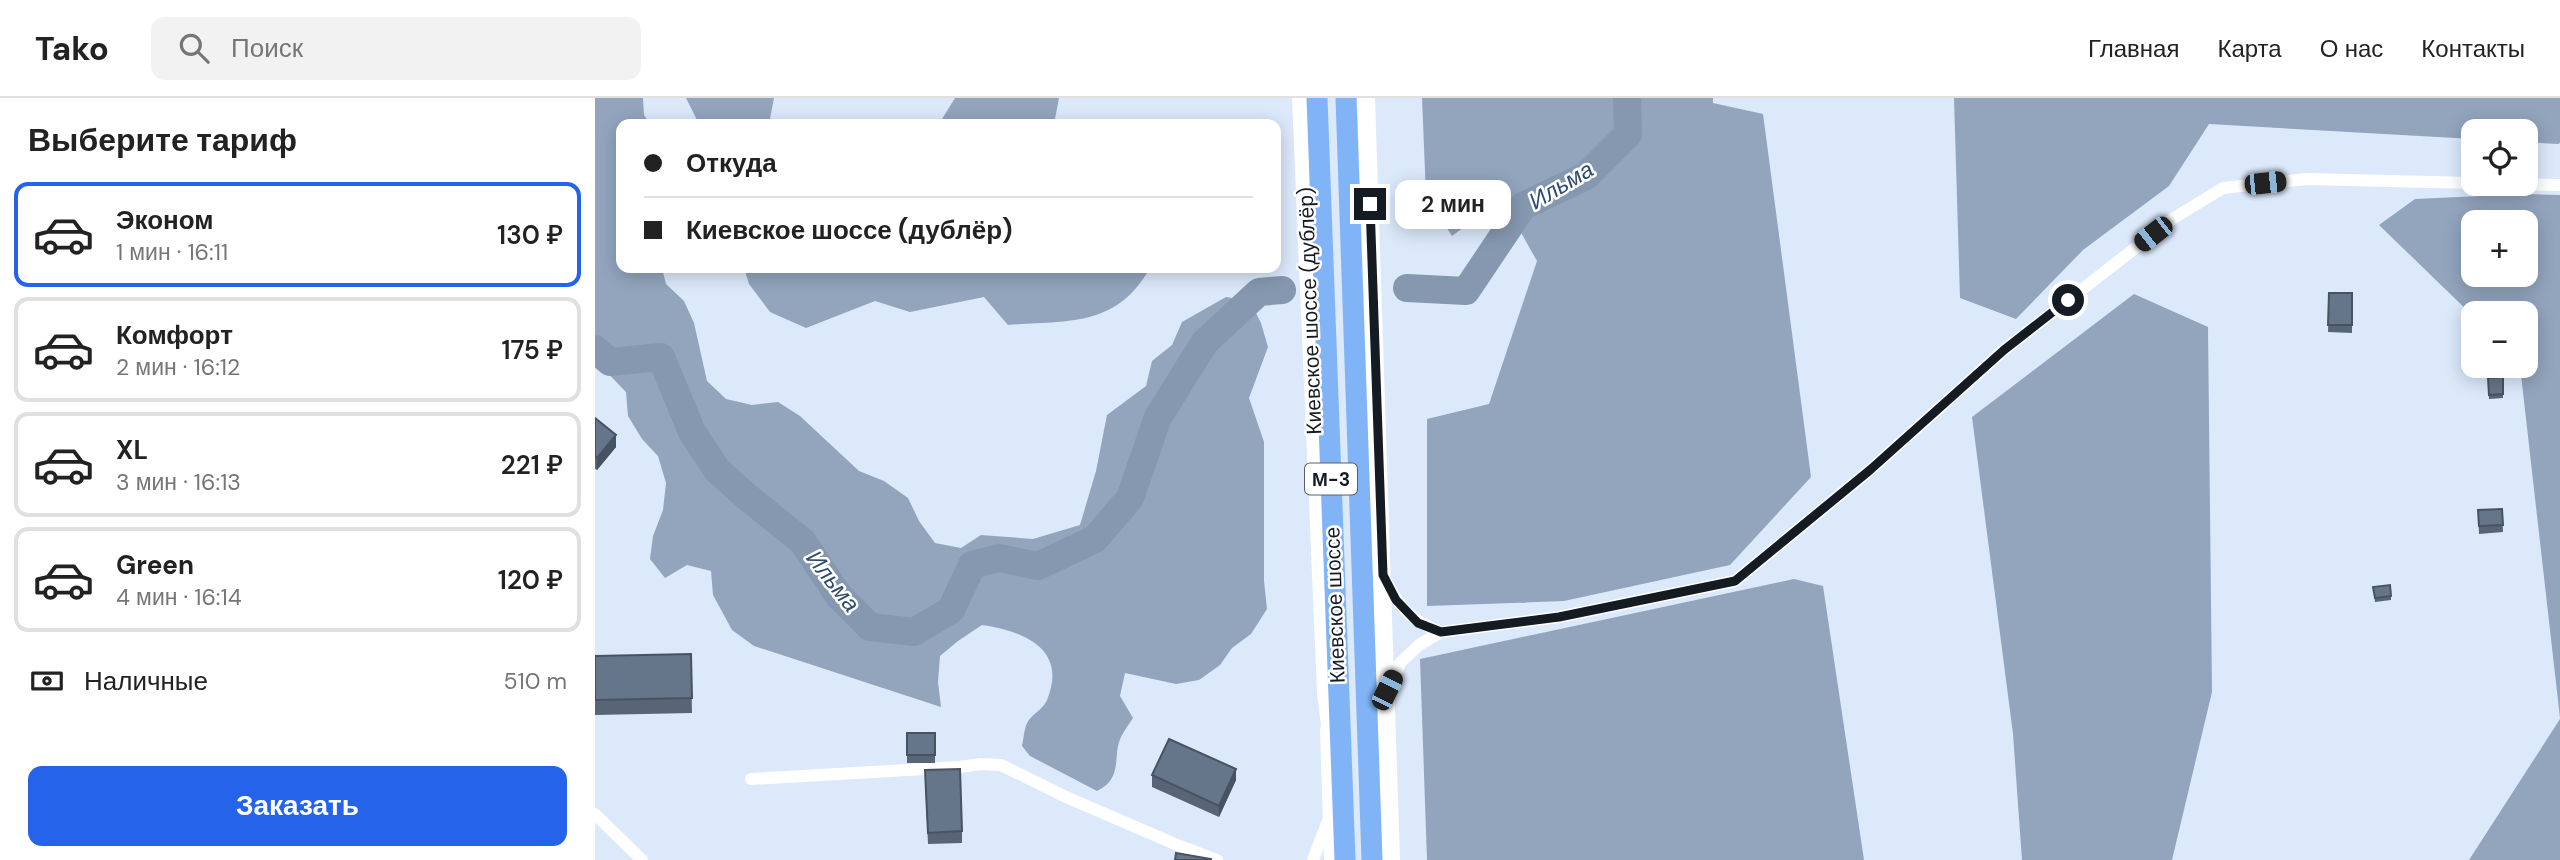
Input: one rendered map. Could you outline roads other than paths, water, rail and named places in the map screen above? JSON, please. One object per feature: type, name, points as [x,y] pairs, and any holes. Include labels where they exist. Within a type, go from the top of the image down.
[{"type":"highway","name":"Киевское шоссе","points":[[1317,98],[1337,815],[1345,860]]},
{"type":"highway","name":"Киевское шоссе","points":[[1346,98],[1372,860]]},
{"type":"main road","name":"Киевское шоссе (дублёр)","points":[[1301,98],[1326,693],[1337,815]]},
{"type":"main road","points":[[1366,98],[1391,860]]},
{"type":"street","points":[[1387,690],[1401,662],[1419,645],[1441,632],[1559,617],[1735,581],[1870,470],[2004,350],[2174,218],[2223,188],[2307,179],[2461,183]]},
{"type":"street","points":[[2538,185],[2560,185]]},
{"type":"street","points":[[1383,575],[1396,600],[1418,623],[1441,632]]},
{"type":"street","points":[[751,779],[981,764],[1001,765],[1175,845],[1217,860]]},
{"type":"street","points":[[595,814],[642,860]]},
{"type":"street","points":[[1313,860],[1337,815]]},
{"type":"street","points":[[1332,860],[1337,815]]},
{"type":"waterway","name":"Ильма","points":[[1407,288],[1466,291],[1523,206],[1586,176],[1628,134],[1627,98]]},
{"type":"waterway","name":"Ильма","points":[[595,349],[610,362],[661,357],[692,432],[717,470],[803,542],[839,596],[870,627],[914,632],[951,610],[972,565],[999,558],[1038,566],[1095,539],[1130,498],[1158,417],[1205,342],[1259,292],[1282,290]]}]
